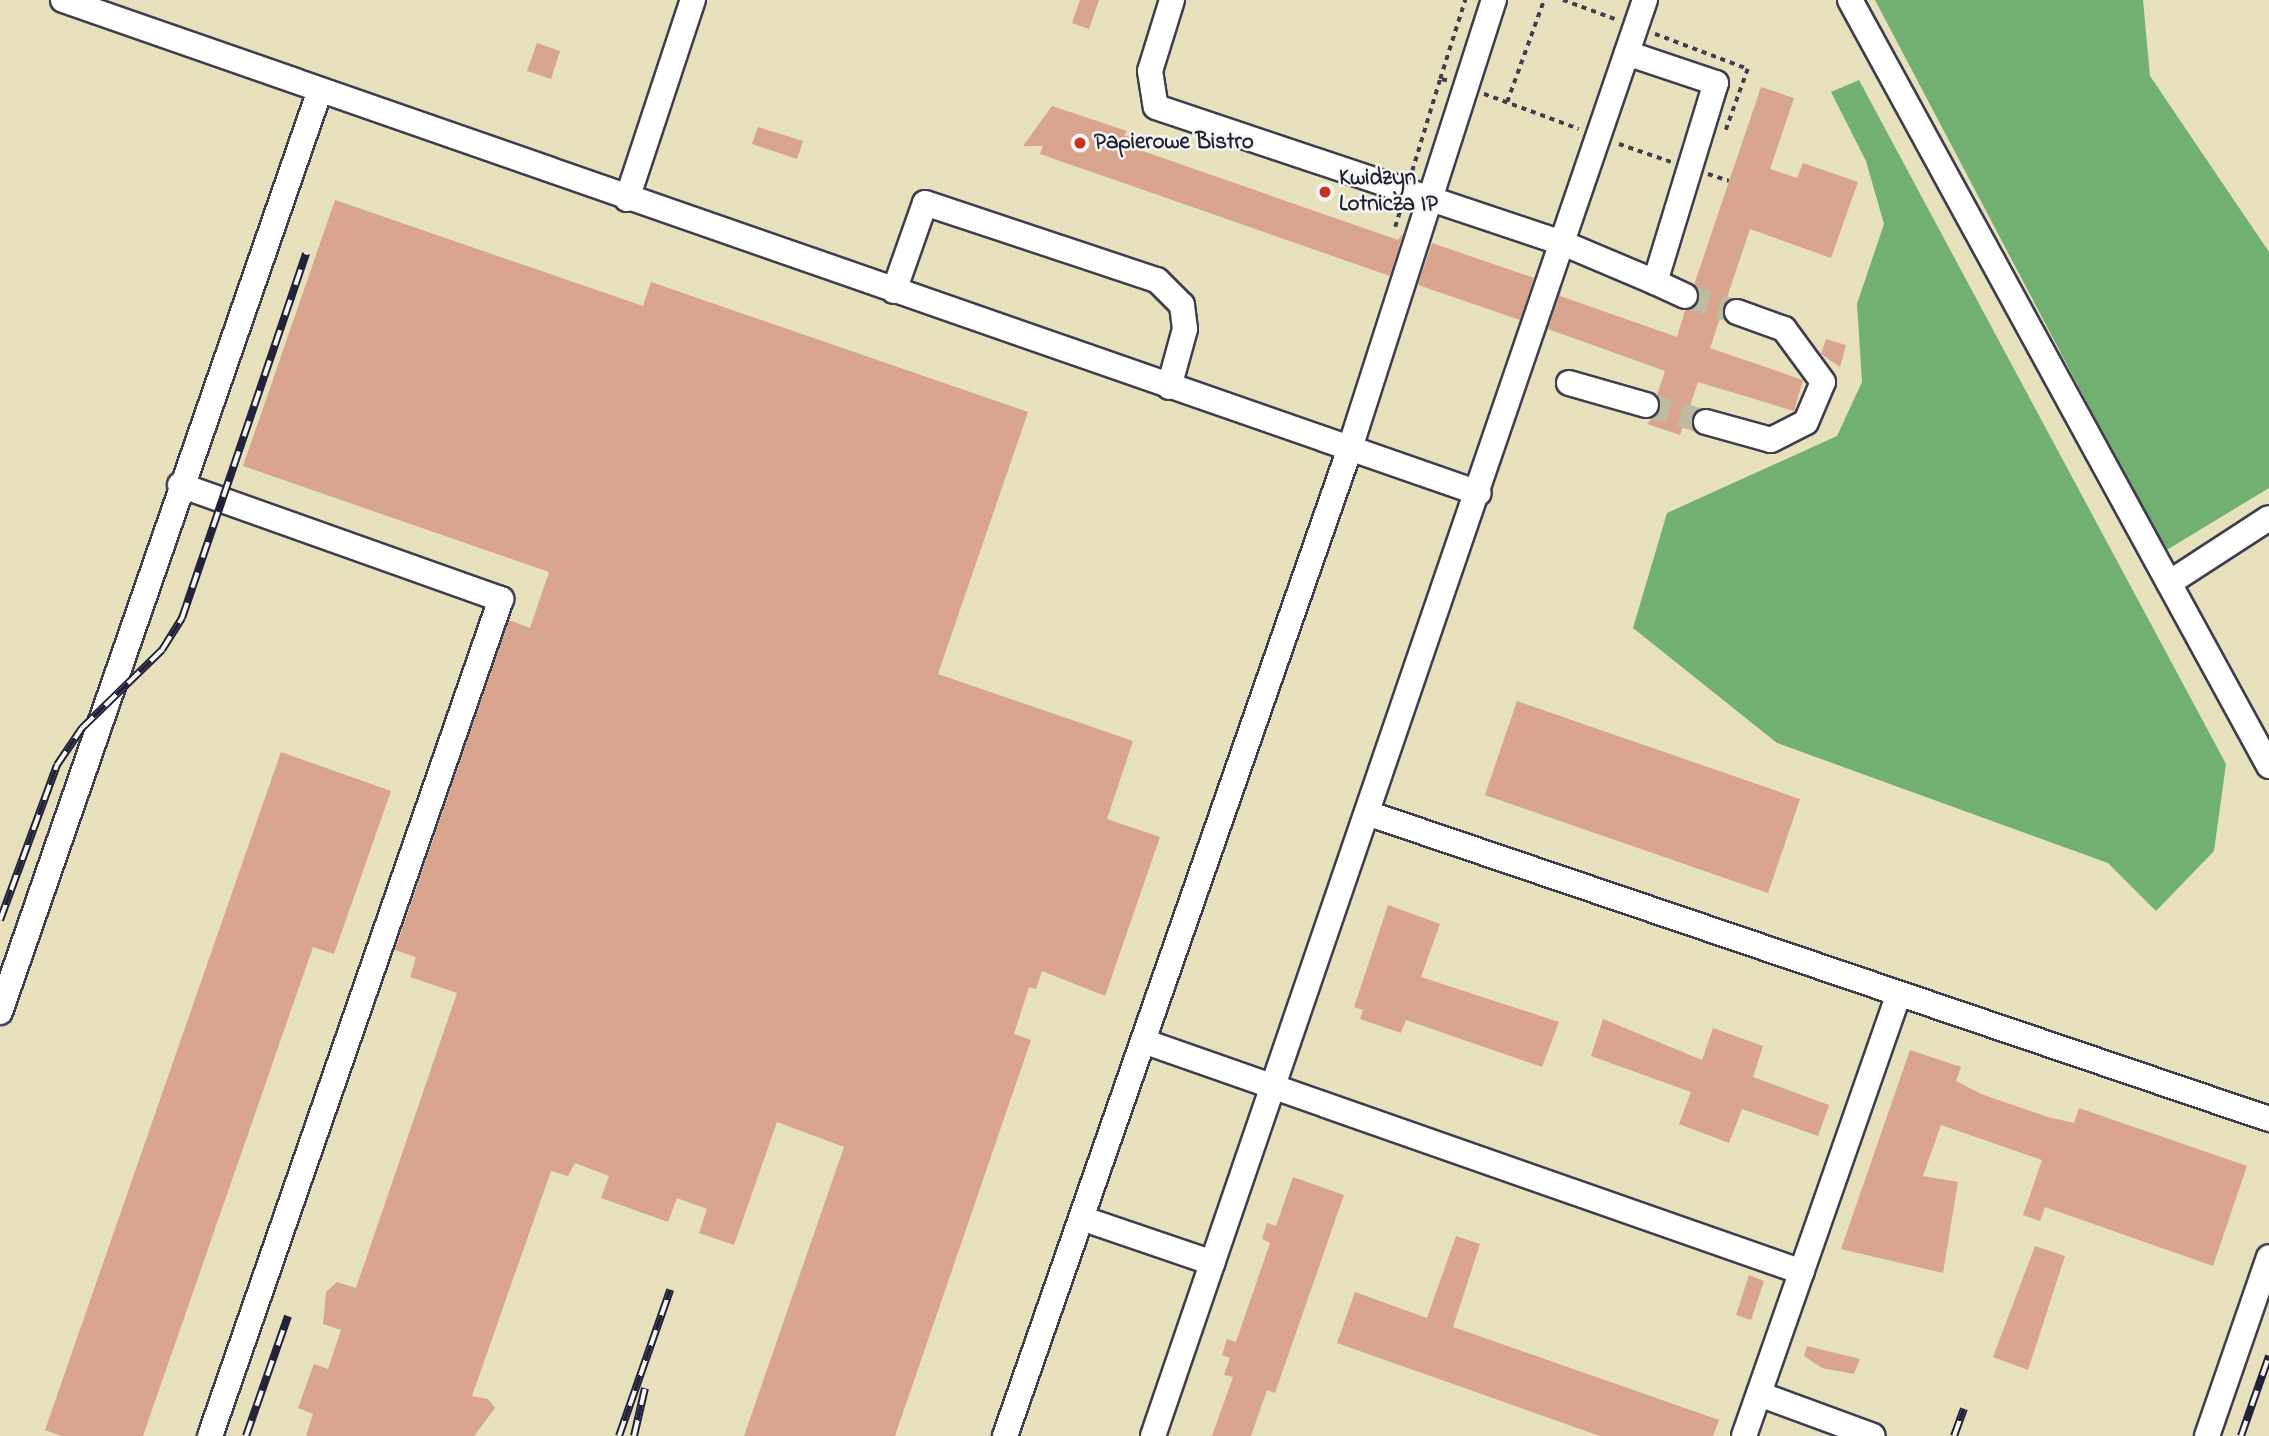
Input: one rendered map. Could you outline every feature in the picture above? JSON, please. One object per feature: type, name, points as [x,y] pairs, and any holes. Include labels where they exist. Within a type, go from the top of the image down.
[{"type":"lane","points":[[63,0],[318,93],[1479,493]]},
{"type":"lane","points":[[627,199],[693,0]]},
{"type":"lane","points":[[1172,0],[1150,71],[1156,107],[1430,204],[1565,244],[1685,296]]},
{"type":"lane","points":[[1005,1436],[1350,448],[1494,0]]},
{"type":"lane","points":[[1153,1436],[1565,244],[1645,0]]},
{"type":"lane","points":[[1850,0],[2269,765]]},
{"type":"lane","points":[[1627,53],[1716,83],[1655,282]]},
{"type":"lane","points":[[0,1012],[180,485],[318,93]]},
{"type":"lane","points":[[894,291],[925,203],[1157,280],[1182,305],[1185,329],[1169,387]]},
{"type":"lane","points":[[1706,422],[1770,440],[1806,422],[1823,382],[1784,329],[1737,312]]},
{"type":"lane","points":[[1569,383],[1646,405]]},
{"type":"lane","points":[[180,485],[501,598],[210,1436]]},
{"type":"lane","points":[[2169,583],[2269,518]]},
{"type":"lane","points":[[1367,813],[2269,1119]]},
{"type":"lane","points":[[1744,1436],[1899,994]]},
{"type":"lane","points":[[1143,1041],[1802,1272]]},
{"type":"lane","points":[[1081,1218],[1213,1263]]},
{"type":"lane","points":[[2207,1436],[2269,1257]]},
{"type":"lane","points":[[1759,1394],[1873,1436]]},
{"type":"path","points":[[1395,227],[1465,0]]},
{"type":"path","points":[[1507,103],[1545,0]]},
{"type":"path","points":[[1440,79],[1729,181]]},
{"type":"green space","points":[[1875,0],[2143,0],[2150,76],[2269,252],[2269,488],[2165,551]]},
{"type":"green space","points":[[1859,80],[2226,764],[2214,851],[2156,911],[2108,863],[1777,743],[1633,628],[1667,513],[1837,436],[1862,382],[1857,304],[1884,224],[1866,161],[1831,92]]},
{"type":"building","points":[[1080,0],[1099,0],[1089,29],[1072,23]]},
{"type":"building","points":[[537,43],[560,51],[551,79],[527,71]]},
{"type":"building","points":[[1761,87],[1794,98],[1770,169],[1797,178],[1803,163],[1858,182],[1831,258],[1750,229],[1710,348],[1803,380],[1794,411],[1698,382],[1680,435],[1647,424],[1660,410],[1657,395],[1665,371],[1548,329],[1562,287],[1560,296],[1677,337],[1685,311],[1699,302],[1694,285]]},
{"type":"building","points":[[1052,106],[1127,131],[1124,135],[1136,140],[1134,148],[1398,240],[1403,233],[1390,276],[1040,154],[1043,146],[1023,146]]},
{"type":"building","points":[[758,127],[803,141],[797,159],[752,144]]},
{"type":"building","points":[[335,200],[643,306],[651,282],[1028,412],[938,674],[1133,741],[1107,819],[1160,837],[1105,996],[1042,971],[1036,989],[1029,987],[1014,1034],[1031,1040],[895,1436],[744,1436],[844,1147],[777,1122],[734,1245],[699,1233],[707,1209],[677,1198],[668,1222],[601,1198],[609,1176],[575,1163],[568,1176],[551,1171],[472,1396],[488,1399],[495,1408],[474,1436],[306,1436],[313,1414],[298,1408],[314,1364],[328,1369],[341,1330],[323,1324],[326,1292],[337,1282],[356,1288],[457,993],[410,977],[416,957],[395,950],[509,620],[530,628],[549,572],[243,466]]},
{"type":"building","points":[[1432,243],[1534,278],[1520,320],[1418,285]]},
{"type":"building","points":[[1826,339],[1846,345],[1840,367],[1821,354]]},
{"type":"building","points":[[1517,701],[1800,799],[1768,893],[1485,795]]},
{"type":"building","points":[[281,752],[391,791],[334,954],[313,947],[143,1436],[61,1436],[45,1430]]},
{"type":"building","points":[[1388,905],[1440,924],[1421,977],[1559,1022],[1542,1067],[1406,1020],[1401,1033],[1360,1019],[1363,1010],[1354,1007]]},
{"type":"building","points":[[1603,1019],[1702,1060],[1713,1028],[1763,1046],[1753,1077],[1829,1105],[1818,1136],[1742,1109],[1729,1143],[1679,1124],[1691,1092],[1591,1056]]},
{"type":"building","points":[[1910,1050],[1961,1067],[1956,1081],[1981,1094],[2074,1123],[2079,1108],[2247,1166],[2213,1266],[2045,1207],[2040,1221],[2023,1215],[2042,1160],[1941,1125],[1923,1176],[1958,1182],[1943,1273],[1841,1249]]},
{"type":"building","points":[[1293,1177],[1344,1195],[1275,1393],[1267,1390],[1251,1436],[1212,1436],[1233,1377],[1224,1375],[1230,1358],[1222,1355],[1227,1339],[1236,1342],[1270,1243],[1262,1239],[1267,1223],[1276,1226]]},
{"type":"building","points":[[1456,1236],[1480,1244],[1453,1327],[1719,1420],[1713,1436],[1600,1436],[1337,1343],[1355,1292],[1427,1318]]},
{"type":"building","points":[[2035,1246],[2065,1256],[2028,1370],[1993,1357]]},
{"type":"building","points":[[1749,1275],[1764,1281],[1751,1320],[1736,1315]]},
{"type":"building","points":[[1807,1346],[1860,1359],[1854,1374],[1822,1368],[1804,1356]]},
{"type":"tunnel","points":[[1685,296],[1737,312]]},
{"type":"tunnel","points":[[1646,405],[1706,422]]},
{"type":"railway","points":[[0,920],[57,765],[82,728],[162,650],[182,618],[306,253]]},
{"type":"railway","points":[[619,1436],[670,1290]]},
{"type":"railway","points":[[246,1436],[288,1316]]},
{"type":"railway","points":[[2241,1436],[2269,1356]]},
{"type":"railway","points":[[634,1436],[645,1388]]},
{"type":"railway","points":[[1954,1436],[1964,1409]]},
{"type":"place","name":"Papierowe Bistro","points":[[1080,143]]},
{"type":"place","name":"Kwidzyn Lotnicza IP","points":[[1325,192]]}]
